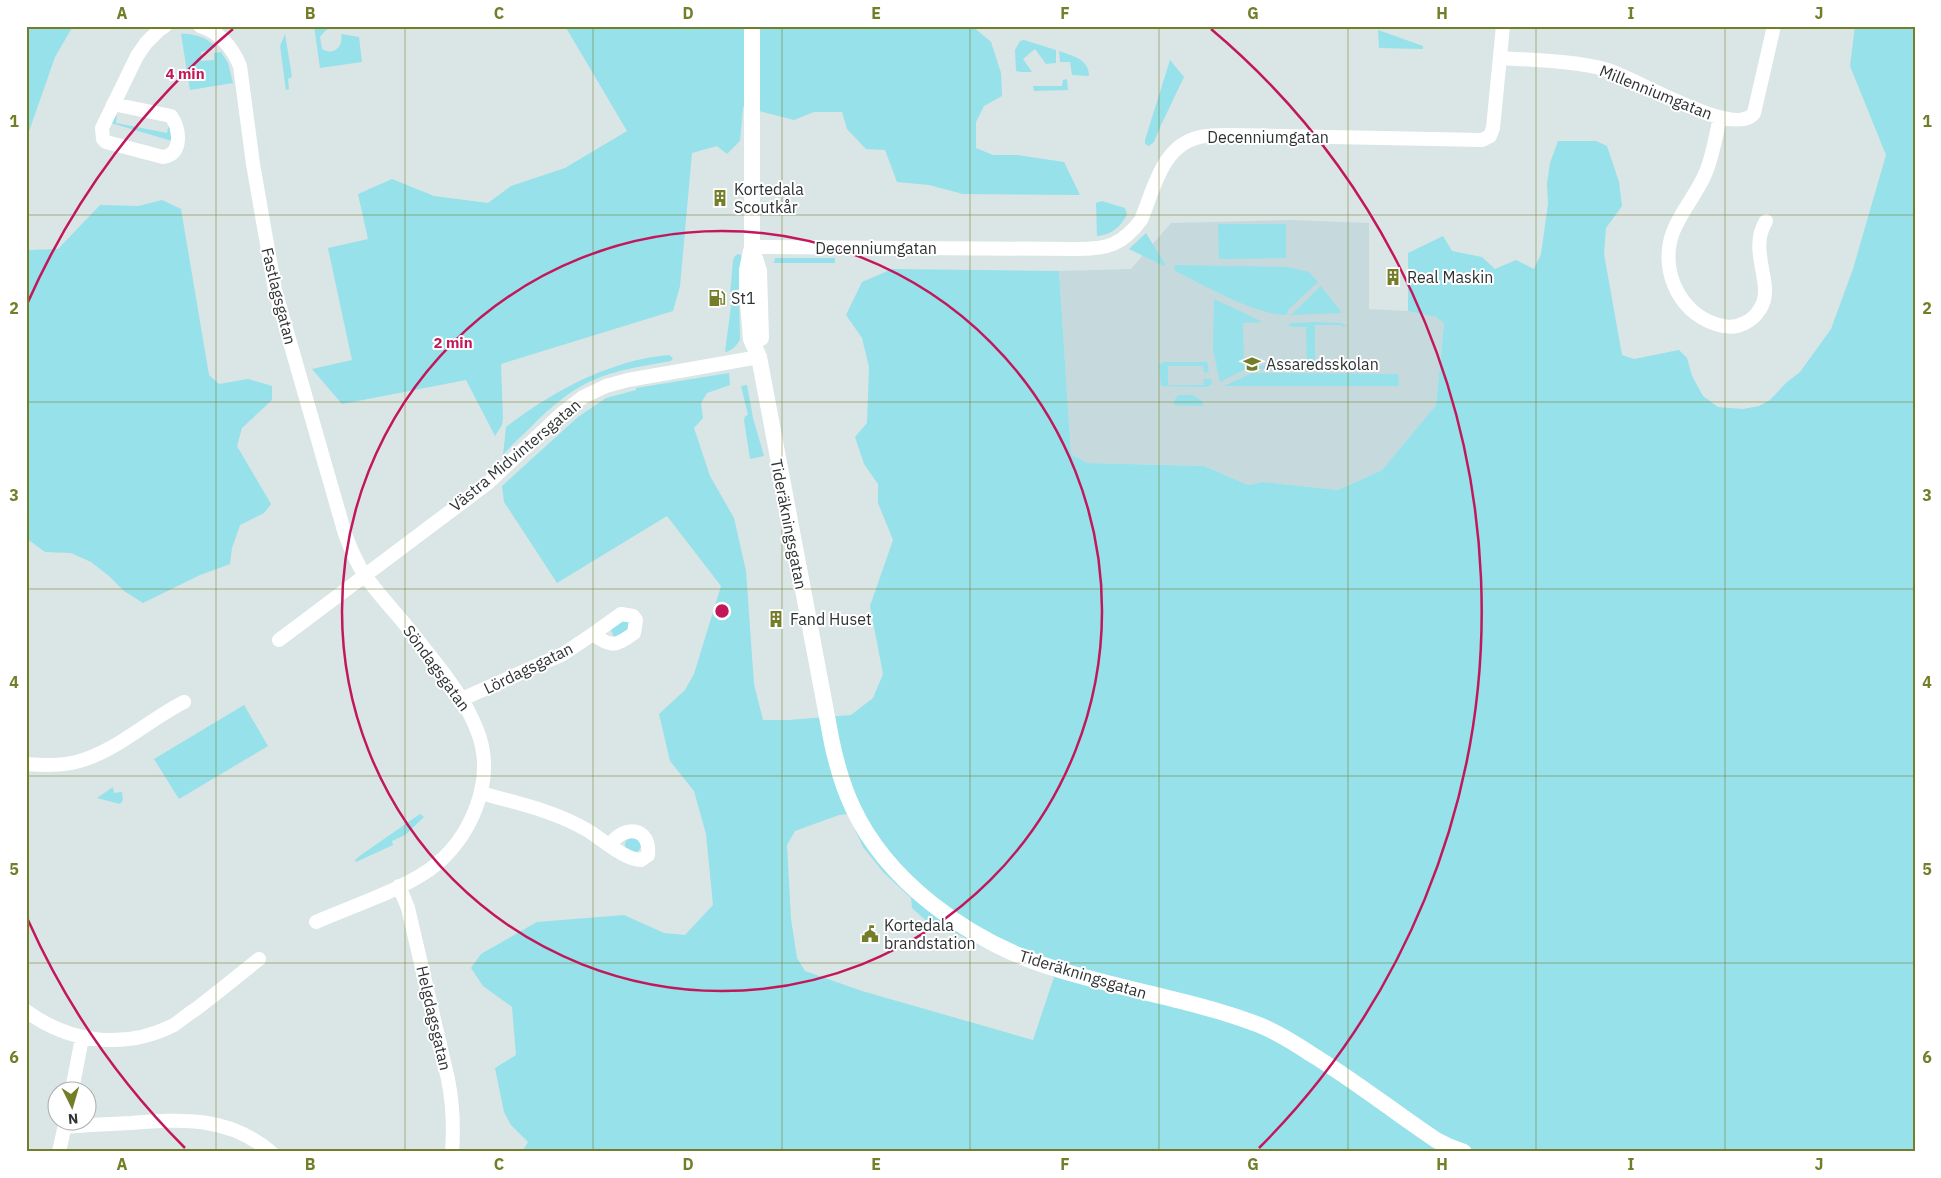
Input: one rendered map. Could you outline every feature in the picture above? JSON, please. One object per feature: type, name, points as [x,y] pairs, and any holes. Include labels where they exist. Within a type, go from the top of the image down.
[{"type":"street","points":[[113,104],[171,116],[177,140],[177,149],[174,153],[163,158],[104,141],[102,137],[102,128],[113,104],[141,49],[154,34],[165,26]]},
{"type":"street","name":"Fastlagsgatan","points":[[200,26],[223,38],[240,66],[254,173],[275,290],[344,534],[355,559],[365,575]]},
{"type":"street","name":"Tideräkningsgatan","points":[[752,26],[752,247],[747,270],[751,339],[759,357],[816,668],[837,765],[844,788],[876,847],[897,872],[935,906],[974,933],[1011,952],[1055,968],[1255,1023],[1337,1069],[1436,1140],[1464,1152]]},
{"type":"street","name":"Decenniumgatan","points":[[752,247],[1084,249],[1112,246],[1129,234],[1141,220],[1164,163],[1178,148],[1196,138],[1228,135],[1475,141],[1487,138],[1492,133],[1493,128],[1503,26]]},
{"type":"street","name":"Millenniumgatan","points":[[1501,58],[1609,70],[1668,98],[1720,117],[1742,120],[1749,118],[1754,112],[1774,26]]},
{"type":"street","name":"Millenniumgatan","points":[[1720,117],[1706,172],[1674,230],[1669,249],[1668,263],[1672,279],[1680,297],[1692,311],[1708,321],[1726,327],[1737,326],[1747,322],[1759,312],[1766,294],[1759,255],[1762,229],[1766,221]]},
{"type":"street","name":"Västra Midvintersgatan","points":[[279,640],[488,483],[561,414],[583,397],[606,386],[628,380],[759,357]]},
{"type":"street","name":"Söndagsgatan","points":[[316,922],[400,886],[430,869],[456,844],[467,829],[481,793],[483,772],[482,745],[478,732],[462,700],[416,638],[365,575]]},
{"type":"street","name":"Lördagsgatan","points":[[462,700],[562,654],[593,634]]},
{"type":"street","points":[[26,764],[62,765],[78,762],[112,746],[184,702]]},
{"type":"street","points":[[481,793],[562,817],[610,845]]},
{"type":"street","name":"Helgdagsgatan","points":[[400,886],[408,908],[448,1079],[453,1106],[452,1152]]},
{"type":"street","points":[[26,1011],[42,1023],[82,1038],[113,1040],[138,1038],[176,1024],[259,959]]},
{"type":"street","points":[[74,1080],[82,1038]]},
{"type":"street","points":[[98,1123],[180,1120],[212,1123],[239,1132],[270,1152]]},
{"type":"street","points":[[60,1152],[64,1130]]},
{"type":"shaded area","points":[[26,26],[73,26],[55,57],[26,140]]},
{"type":"shaded area","points":[[314,26],[332,26],[320,37],[322,49],[326,51],[337,49],[341,43],[341,34],[359,37],[362,62],[320,68]]},
{"type":"shaded area","points":[[565,26],[972,26],[991,42],[1001,73],[1002,96],[984,106],[976,122],[976,148],[993,155],[1017,155],[1064,162],[1080,195],[963,194],[929,185],[897,182],[885,150],[866,149],[847,129],[842,112],[814,112],[794,120],[743,107],[740,141],[727,154],[717,146],[692,153],[680,286],[673,311],[501,364],[503,418],[502,425],[495,436],[466,380],[342,404],[312,369],[352,360],[328,248],[368,239],[358,194],[392,179],[434,196],[488,203],[511,186],[565,168],[627,131]]},
{"type":"shaded area","points":[[1855,26],[1915,26],[1915,1152],[522,1152],[528,1142],[511,1125],[504,1112],[495,1068],[516,1055],[512,1007],[483,986],[471,968],[481,954],[537,922],[624,915],[664,933],[685,935],[713,905],[706,834],[694,791],[670,761],[659,714],[685,690],[694,674],[721,586],[667,516],[557,583],[504,502],[502,486],[578,417],[606,398],[636,390],[636,388],[729,373],[730,385],[707,393],[701,403],[703,418],[694,428],[710,476],[734,518],[746,571],[754,684],[763,720],[851,715],[873,698],[883,674],[870,606],[893,540],[878,503],[878,484],[864,464],[855,437],[867,423],[869,367],[862,338],[846,315],[862,282],[892,269],[1059,271],[1071,454],[1087,463],[1204,466],[1248,485],[1263,482],[1338,490],[1382,470],[1436,405],[1444,323],[1436,317],[1408,311],[1408,253],[1443,236],[1452,251],[1482,257],[1495,269],[1516,260],[1534,269],[1541,254],[1548,204],[1547,184],[1550,163],[1558,141],[1596,141],[1607,146],[1619,182],[1622,206],[1606,228],[1604,254],[1622,355],[1634,359],[1679,350],[1687,358],[1692,376],[1703,396],[1718,407],[1743,409],[1759,406],[1770,400],[1786,383],[1800,372],[1831,329],[1853,269],[1886,155],[1850,66]],"holes":[[[848,814],[863,847],[884,873],[911,898],[912,908],[932,926],[939,924],[980,946],[1054,977],[1033,1040],[862,991],[805,971],[797,958],[791,919],[787,845],[795,831],[839,815]]]},
{"type":"shaded area","points":[[1378,30],[1423,46],[1423,49],[1379,48]]},
{"type":"shaded area","points":[[181,34],[191,34],[200,37],[216,47],[201,52],[201,61],[214,60],[214,53],[221,52],[228,63],[233,83],[190,90]]},
{"type":"shaded area","points":[[285,34],[292,77],[288,79],[289,89],[286,90],[280,46]]},
{"type":"shaded area","points":[[1024,40],[1056,50],[1056,63],[1046,64],[1035,49],[1023,59],[1032,72],[1016,71],[1015,50],[1020,41]]},
{"type":"shaded area","points":[[1059,51],[1083,62],[1089,76],[1072,75],[1070,62],[1060,62]]},
{"type":"shaded area","points":[[1170,60],[1184,77],[1154,142],[1149,146],[1145,144],[1145,140]]},
{"type":"shaded area","points":[[1067,79],[1068,90],[1034,91],[1033,86],[1062,86],[1063,80]]},
{"type":"shaded area","points":[[117,114],[116,123],[167,133],[169,123],[172,141],[111,123]]},
{"type":"shaded area","points":[[162,200],[181,209],[209,375],[219,384],[248,379],[272,386],[272,400],[242,428],[237,446],[271,504],[264,513],[240,525],[232,548],[230,564],[200,575],[143,603],[124,591],[91,562],[71,553],[45,552],[26,538],[26,248],[29,250],[58,249],[100,205],[138,206]]},
{"type":"shaded area","points":[[1102,201],[1125,208],[1127,214],[1115,230],[1097,236],[1096,203]]},
{"type":"shaded area","name":"Assaredsskolan","points":[[1292,220],[1369,223],[1369,309],[1408,311],[1437,317],[1444,323],[1436,405],[1382,470],[1338,490],[1263,482],[1248,485],[1204,466],[1087,463],[1071,454],[1059,271],[1131,269],[1171,223]]},
{"type":"shaded area","points":[[1218,224],[1286,224],[1286,258],[1219,259]]},
{"type":"shaded area","points":[[1146,233],[1165,264],[1164,266],[1129,249]]},
{"type":"shaded area","points":[[738,254],[741,255],[740,288],[730,296],[733,260]]},
{"type":"shaded area","points":[[775,258],[835,258],[835,263],[774,263]]},
{"type":"shaded area","points":[[1175,265],[1288,267],[1309,272],[1318,282],[1289,309],[1286,315],[1274,314],[1246,305],[1216,292],[1177,272],[1174,270]]},
{"type":"shaded area","points":[[1321,286],[1342,313],[1291,315]]},
{"type":"shaded area","points":[[739,294],[740,340],[734,348],[725,352],[732,299]]},
{"type":"shaded area","points":[[1214,299],[1263,322],[1243,323],[1244,366],[1272,366],[1272,369],[1246,369],[1220,382],[1213,350]]},
{"type":"shaded area","points":[[1291,323],[1341,323],[1347,326],[1315,325],[1315,369],[1307,369],[1306,327],[1292,327],[1288,325]]},
{"type":"shaded area","points":[[669,355],[673,358],[671,361],[611,373],[566,396],[503,455],[506,427],[543,401],[604,370],[625,363]]},
{"type":"shaded area","points":[[1163,362],[1207,362],[1209,372],[1204,373],[1203,366],[1168,366],[1168,385],[1203,385],[1204,379],[1211,379],[1212,384],[1207,387],[1161,386],[1159,365]]},
{"type":"shaded area","points":[[1252,373],[1398,374],[1399,386],[1224,386]]},
{"type":"shaded area","points":[[747,385],[753,418],[764,456],[750,459],[744,420],[745,416],[748,415],[741,386]]},
{"type":"shaded area","points":[[1178,395],[1193,395],[1202,401],[1203,406],[1174,405]]},
{"type":"shaded area","points":[[626,618],[632,625],[622,637],[614,637],[611,630]]},
{"type":"shaded area","points":[[244,705],[268,746],[179,799],[154,759]]},
{"type":"shaded area","points":[[113,787],[114,793],[122,792],[123,800],[120,804],[97,798]]},
{"type":"shaded area","points":[[420,814],[424,817],[405,835],[392,841],[393,845],[356,862],[355,860],[361,855]]},
{"type":"shaded area","points":[[630,837],[636,837],[641,842],[639,851],[630,853],[625,848],[625,842]]},
{"type":"place","name":"Kortedala Scoutkår","points":[[720,198]]},
{"type":"place","name":"Real Maskin","points":[[1393,277]]},
{"type":"place","name":"St1","points":[[717,298]]},
{"type":"place","name":"Assaredsskolan","points":[[1252,364]]},
{"type":"place","name":"Fand Huset","points":[[776,619]]},
{"type":"place","name":"Kortedala brandstation","points":[[870,934]]}]
